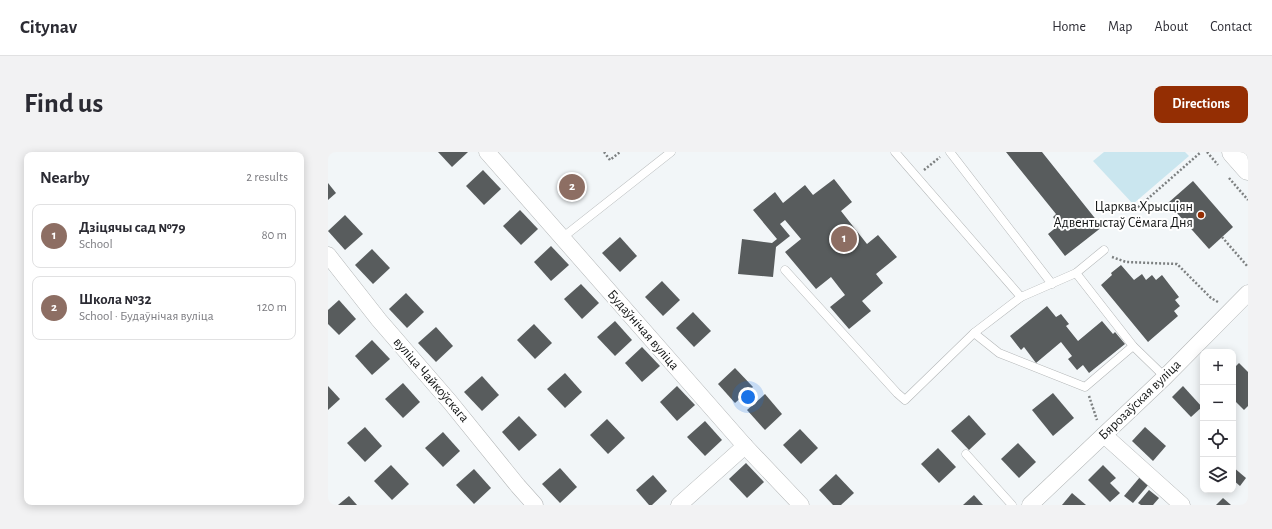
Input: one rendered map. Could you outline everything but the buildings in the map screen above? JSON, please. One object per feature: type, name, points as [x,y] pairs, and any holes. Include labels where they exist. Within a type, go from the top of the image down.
[{"type":"street","name":"Будаўнічая вуліца","points":[[487,152],[745,446],[801,505]]},
{"type":"street","name":"вуліца Чайкоўскага","points":[[328,255],[379,320],[450,402],[535,505]]},
{"type":"street","name":"Бярозаўская вуліца","points":[[1030,505],[1165,377],[1248,293]]},
{"type":"street","points":[[1104,435],[1182,505]]},
{"type":"street","points":[[679,505],[745,446]]},
{"type":"lane","points":[[562,238],[671,152]]},
{"type":"lane","points":[[894,152],[1021,297]]},
{"type":"lane","points":[[950,152],[1052,284]]},
{"type":"lane","points":[[785,270],[905,400],[974,333],[1021,297],[1076,273],[1104,250]]},
{"type":"lane","points":[[1076,273],[1134,346],[1165,377]]},
{"type":"lane","points":[[974,333],[999,353],[1085,387],[1134,346]]},
{"type":"lane","points":[[966,454],[1012,505]]},
{"type":"path","points":[[604,152],[610,160],[620,152]]},
{"type":"path","points":[[1135,210],[1202,152]]},
{"type":"path","points":[[915,176],[941,157]]},
{"type":"path","points":[[1222,237],[1248,267]]},
{"type":"path","points":[[1104,250],[1113,258],[1126,262],[1177,264],[1211,298],[1222,304]]},
{"type":"path","points":[[1085,387],[1104,435]]},
{"type":"shaded area","points":[[1104,152],[1185,152],[1189,156],[1133,204],[1093,161]]},
{"type":"place","name":"Школа №32","points":[[572,187]]},
{"type":"place","name":"Царква Хрысціян Адвентыстаў Сёмага Дня","points":[[1201,215]]},
{"type":"place","name":"Дзіцячы сад №79","points":[[844,239]]}]
